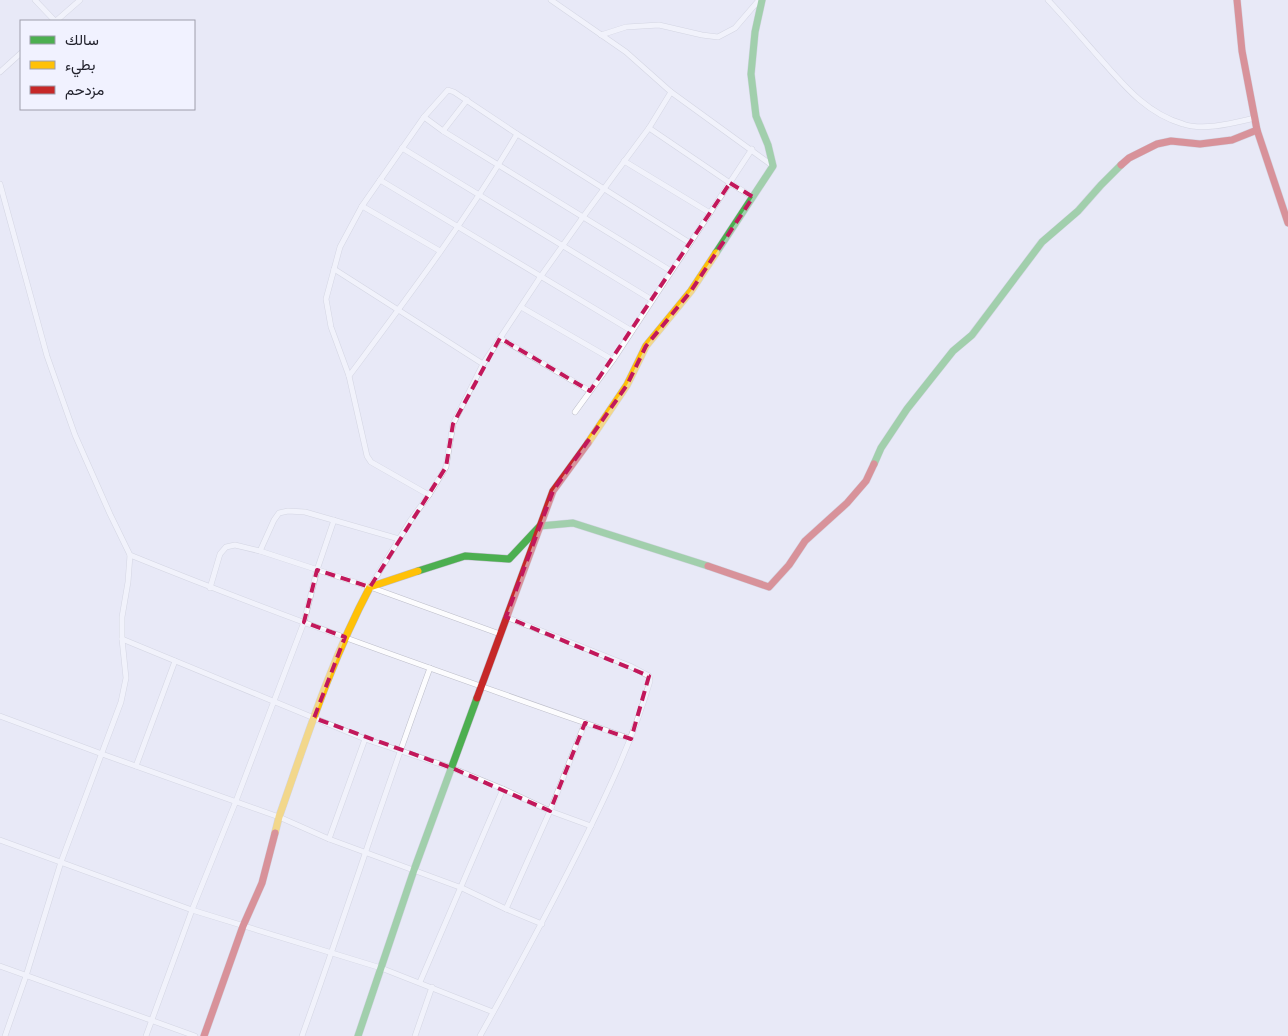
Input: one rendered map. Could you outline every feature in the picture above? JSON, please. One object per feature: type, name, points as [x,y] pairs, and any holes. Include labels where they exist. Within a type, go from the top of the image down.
[{"type":"main road","points":[[358,1036],[414,870],[553,491],[627,385],[646,346],[691,292],[773,166],[768,145],[756,116],[751,74],[760,0]]},
{"type":"main road","points":[[1237,0],[1242,51],[1257,130],[1288,223]]},
{"type":"main road","points":[[204,1036],[242,926],[262,883],[279,817],[314,718],[345,637],[370,587],[465,556],[509,559],[540,526],[573,523],[769,587],[789,565],[805,541],[847,503],[866,481],[882,448],[907,409],[953,351],[972,335],[1042,242],[1078,211],[1100,185],[1129,158],[1157,144],[1171,141],[1200,144],[1232,140],[1257,130]]},
{"type":"street","points":[[35,0],[54,20]]},
{"type":"street","points":[[56,20],[80,0]]},
{"type":"street","points":[[551,0],[626,52],[671,92],[773,166]]},
{"type":"street","points":[[601,35],[626,27],[659,25],[718,37],[735,28],[760,0]]},
{"type":"street","points":[[1048,0],[1126,88],[1146,106],[1161,115],[1184,124],[1201,126],[1232,123],[1255,118]]},
{"type":"street","points":[[0,72],[20,53]]},
{"type":"street","points":[[429,496],[371,462],[367,456],[349,376],[331,327],[326,299],[340,247],[362,206],[424,116],[448,90],[467,100],[517,134],[690,243]]},
{"type":"street","points":[[370,587],[410,521],[429,496],[446,467],[454,424],[483,364],[562,246],[649,128],[671,92]]},
{"type":"street","points":[[443,131],[467,100]]},
{"type":"street","points":[[424,116],[443,131],[671,271]]},
{"type":"street","points":[[649,128],[753,197]]},
{"type":"street","points":[[349,376],[440,251],[499,165],[517,134]]},
{"type":"street","points":[[402,148],[652,300]]},
{"type":"street","points":[[575,412],[632,331],[752,150]]},
{"type":"street","points":[[624,161],[710,213]]},
{"type":"street","points":[[380,180],[632,331]]},
{"type":"street","points":[[0,184],[47,356],[75,434],[130,555],[122,617],[122,640],[126,678],[122,702],[61,862],[26,976],[5,1036]]},
{"type":"street","points":[[362,206],[440,251]]},
{"type":"street","points":[[334,269],[483,364]]},
{"type":"street","points":[[521,307],[612,360]]},
{"type":"street","points":[[500,338],[590,391]]},
{"type":"street","points":[[260,551],[274,520],[279,513],[288,511],[305,512],[399,539]]},
{"type":"street","points":[[146,1036],[192,910],[236,802],[304,622],[317,570],[334,520]]},
{"type":"street","points":[[210,588],[220,554],[226,547],[234,545],[260,551],[370,587],[500,634]]},
{"type":"street","points":[[130,555],[210,588],[631,739]]},
{"type":"street","points":[[480,1036],[542,924],[591,826],[631,739],[650,681],[649,676],[630,666],[506,617]]},
{"type":"street","points":[[122,640],[365,739],[452,768],[550,811],[591,826]]},
{"type":"street","points":[[136,766],[175,661]]},
{"type":"street","points":[[302,1036],[430,668]]},
{"type":"street","points":[[0,716],[279,817],[329,839],[462,888],[542,924]]},
{"type":"street","points":[[506,909],[550,811],[585,723]]},
{"type":"street","points":[[329,839],[365,739]]},
{"type":"street","points":[[420,982],[503,789]]},
{"type":"street","points":[[0,840],[192,910],[381,968],[493,1012]]},
{"type":"street","points":[[0,966],[195,1036]]},
{"type":"street","points":[[415,1036],[432,987]]},
{"type":"highlighted area","points":[[730,183],[753,197],[691,291],[646,346],[627,385],[553,491],[506,617],[649,676],[631,739],[585,723],[550,811],[452,768],[314,718],[345,637],[304,622],[317,570],[370,587],[446,467],[453,424],[500,338],[590,391]]},
{"type":"traffic: fast","points":[[716,253],[773,166],[768,145],[756,116],[751,74],[755,32],[762,0]]},
{"type":"traffic: fast","points":[[874,464],[881,448],[907,409],[953,351],[972,335],[1042,242],[1078,211],[1121,165]]},
{"type":"traffic: fast","points":[[418,571],[465,556],[509,559],[540,526],[573,523],[708,566]]},
{"type":"traffic: fast","points":[[358,1036],[414,870],[477,698]]},
{"type":"traffic: slow","points":[[588,443],[627,385],[646,346],[691,291],[716,253]]},
{"type":"traffic: slow","points":[[275,833],[320,700],[343,643],[370,587],[418,571]]},
{"type":"traffic: jam","points":[[1237,0],[1242,51],[1257,130],[1288,223]]},
{"type":"traffic: jam","points":[[1121,165],[1129,158],[1157,144],[1171,141],[1200,144],[1232,140],[1257,130]]},
{"type":"traffic: jam","points":[[477,698],[553,491],[588,443]]},
{"type":"traffic: jam","points":[[708,566],[769,587],[789,565],[805,541],[847,503],[866,481],[874,464]]},
{"type":"traffic: jam","points":[[204,1036],[243,926],[262,883],[275,833]]}]
